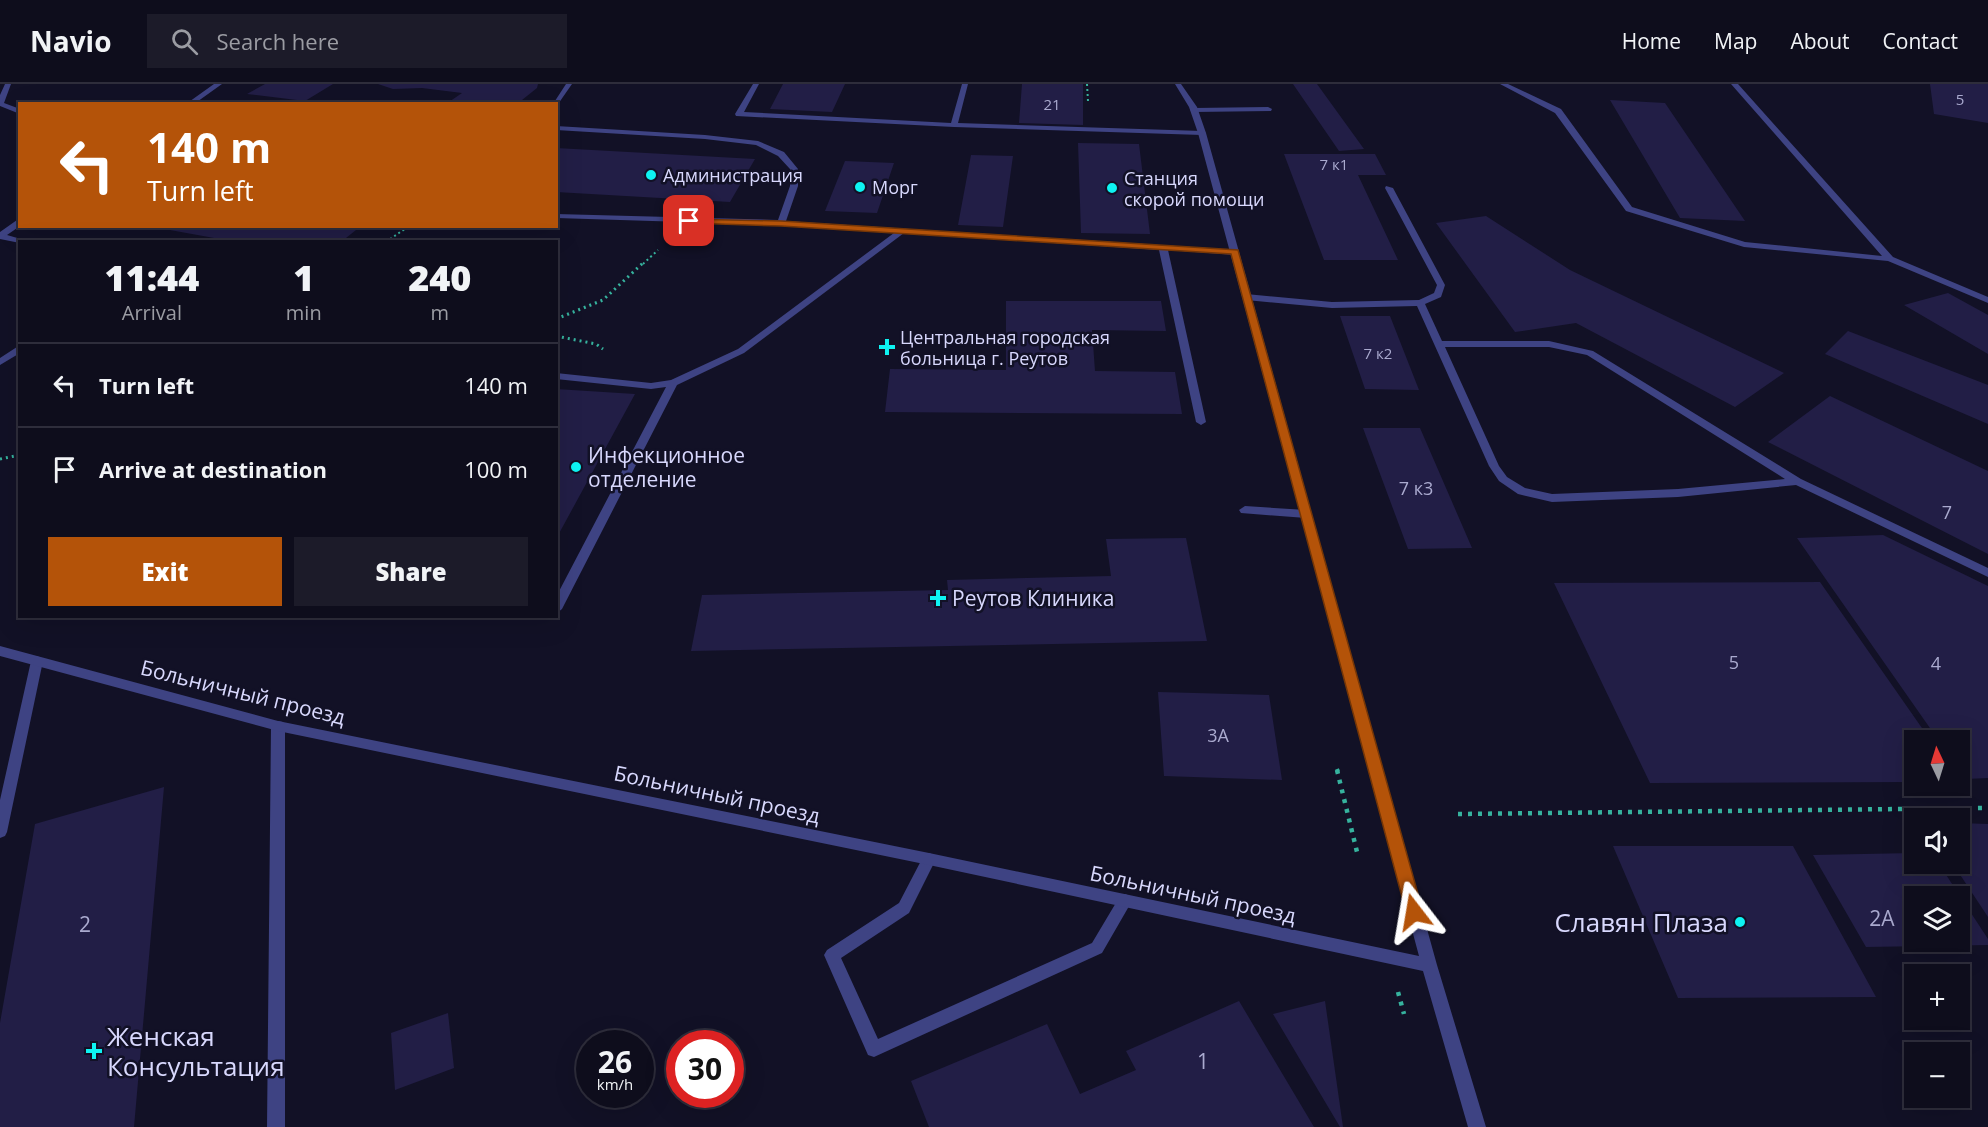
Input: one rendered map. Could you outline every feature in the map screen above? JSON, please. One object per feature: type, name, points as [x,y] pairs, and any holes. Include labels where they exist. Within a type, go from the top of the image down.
[{"type":"street","points":[[8,84],[0,103],[18,111]]},
{"type":"street","points":[[192,102],[219,84]]},
{"type":"street","points":[[558,102],[570,84]]},
{"type":"street","points":[[756,84],[739,114],[954,125],[1202,133]]},
{"type":"street","points":[[954,125],[965,84]]},
{"type":"street","points":[[1178,84],[1194,110],[1202,133],[1429,965],[1477,1127]]},
{"type":"street","points":[[1503,84],[1558,111],[1629,209],[1744,244],[1890,259],[1988,300]]},
{"type":"street","points":[[1734,84],[1890,259]]},
{"type":"street","points":[[1194,110],[1268,110]]},
{"type":"street","points":[[558,128],[705,136],[758,143],[781,154],[794,169],[794,186],[781,224]]},
{"type":"street","points":[[1246,297],[1332,305],[1420,303],[1438,295],[1442,285],[1389,188]]},
{"type":"street","points":[[558,216],[781,224],[1235,252]]},
{"type":"street","points":[[0,236],[18,223]]},
{"type":"street","points":[[558,376],[651,386],[673,383],[741,351],[902,231]]},
{"type":"street","points":[[0,236],[18,240]]},
{"type":"street","points":[[1163,247],[1201,422]]},
{"type":"street","points":[[1420,303],[1494,466],[1503,479],[1522,490],[1552,498],[1667,494],[1797,481]]},
{"type":"street","points":[[1439,344],[1549,344],[1590,353],[1797,481],[1988,573]]},
{"type":"street","points":[[0,362],[18,349]]},
{"type":"street","points":[[558,605],[673,383]]},
{"type":"street","points":[[1245,510],[1306,514]]},
{"type":"street","name":"Больничный проезд","points":[[0,651],[278,726],[929,859],[1429,965]]},
{"type":"street","points":[[0,832],[37,661]]},
{"type":"street","points":[[276,1127],[278,726]]},
{"type":"street","points":[[929,859],[904,908],[832,955],[874,1049],[1098,948],[1125,901]]},
{"type":"path","points":[[558,318],[603,300],[689,221]]},
{"type":"path","points":[[389,240],[406,228]]},
{"type":"path","points":[[0,459],[18,455]]},
{"type":"path","points":[[1458,814],[1988,808]]},
{"type":"building","points":[[265,84],[333,84],[305,101],[247,94]]},
{"type":"building","points":[[378,84],[538,84],[537,88],[520,102],[449,102],[462,93],[422,88],[393,89]]},
{"type":"building","points":[[783,84],[845,84],[832,112],[770,109]]},
{"type":"building","points":[[1022,84],[1083,84],[1083,125],[1019,123]]},
{"type":"building","points":[[1293,84],[1317,84],[1364,149],[1339,151]]},
{"type":"building","points":[[1930,84],[1988,84],[1988,123],[1934,114]]},
{"type":"building","points":[[1610,100],[1665,103],[1745,221],[1680,218]]},
{"type":"building","name":"Станция скорой помощи","points":[[1078,143],[1139,144],[1150,234],[1081,233]]},
{"type":"building","name":"Администрация","points":[[558,148],[755,159],[730,202],[558,192]]},
{"type":"building","points":[[1284,154],[1375,154],[1386,175],[1358,175],[1398,260],[1324,260]]},
{"type":"building","points":[[971,155],[1013,156],[1003,227],[958,225]]},
{"type":"building","name":"Морг","points":[[845,161],[894,163],[877,213],[825,211]]},
{"type":"building","points":[[1486,216],[1570,270],[1784,373],[1735,407],[1576,323],[1515,332],[1436,223]]},
{"type":"building","points":[[159,228],[358,228],[344,240],[225,240]]},
{"type":"building","points":[[1948,293],[1988,315],[1988,354],[1904,305]]},
{"type":"building","points":[[1006,301],[1161,301],[1166,331],[1092,330],[1095,371],[1175,372],[1182,414],[885,412],[890,369],[1006,370]]},
{"type":"building","points":[[1340,316],[1390,316],[1419,390],[1365,389]]},
{"type":"building","points":[[1848,331],[1988,385],[1988,424],[1825,354]]},
{"type":"building","name":"Инфекционное отделение","points":[[558,389],[635,394],[558,535]]},
{"type":"building","points":[[1830,396],[1988,471],[1988,554],[1768,442]]},
{"type":"building","points":[[1363,428],[1420,428],[1472,548],[1408,549]]},
{"type":"building","points":[[1883,535],[1988,586],[1988,778],[1970,779],[1970,730],[1931,730],[1797,538]]},
{"type":"building","points":[[1186,538],[1207,641],[691,651],[702,595],[948,590],[947,580],[1111,576],[1106,539]]},
{"type":"building","points":[[1820,582],[1923,730],[1904,730],[1904,782],[1650,783],[1554,583]]},
{"type":"building","points":[[1158,692],[1269,695],[1282,780],[1164,776]]},
{"type":"building","points":[[164,787],[134,1127],[0,1127],[0,1023],[35,824]]},
{"type":"building","points":[[1970,823],[1988,824],[1988,917],[1970,890],[1970,886],[1968,886],[1960,874],[1970,874]]},
{"type":"building","name":"Славян Плаза","points":[[1613,846],[1793,846],[1876,997],[1678,998]]},
{"type":"building","points":[[1904,853],[1904,874],[1946,874],[1953,886],[1904,886],[1904,946],[1866,947],[1813,855]]},
{"type":"building","points":[[1970,911],[1988,939],[1988,945],[1970,945]]},
{"type":"building","points":[[1239,1001],[1314,1127],[929,1127],[911,1081],[1047,1024],[1080,1094],[1136,1070],[1126,1051]]},
{"type":"building","points":[[1325,1001],[1343,1127],[1340,1127],[1273,1014]]},
{"type":"building","points":[[448,1013],[454,1068],[395,1090],[391,1033]]},
{"type":"place","name":"Администрация","points":[[651,175]]},
{"type":"place","name":"Морг","points":[[860,187]]},
{"type":"place","name":"Станция скорой помощи","points":[[1112,188]]},
{"type":"place","name":"Центральная городская больница г. Реутов","points":[[887,347]]},
{"type":"place","name":"Инфекционное отделение","points":[[576,467]]},
{"type":"place","name":"Реутов Клиника","points":[[938,598]]},
{"type":"place","name":"Славян Плаза","points":[[1740,922]]},
{"type":"place","name":"Женская Консультация","points":[[94,1051]]},
{"type":"route","points":[[689,221],[781,224],[1235,252],[1400,853],[1414,912]]}]
